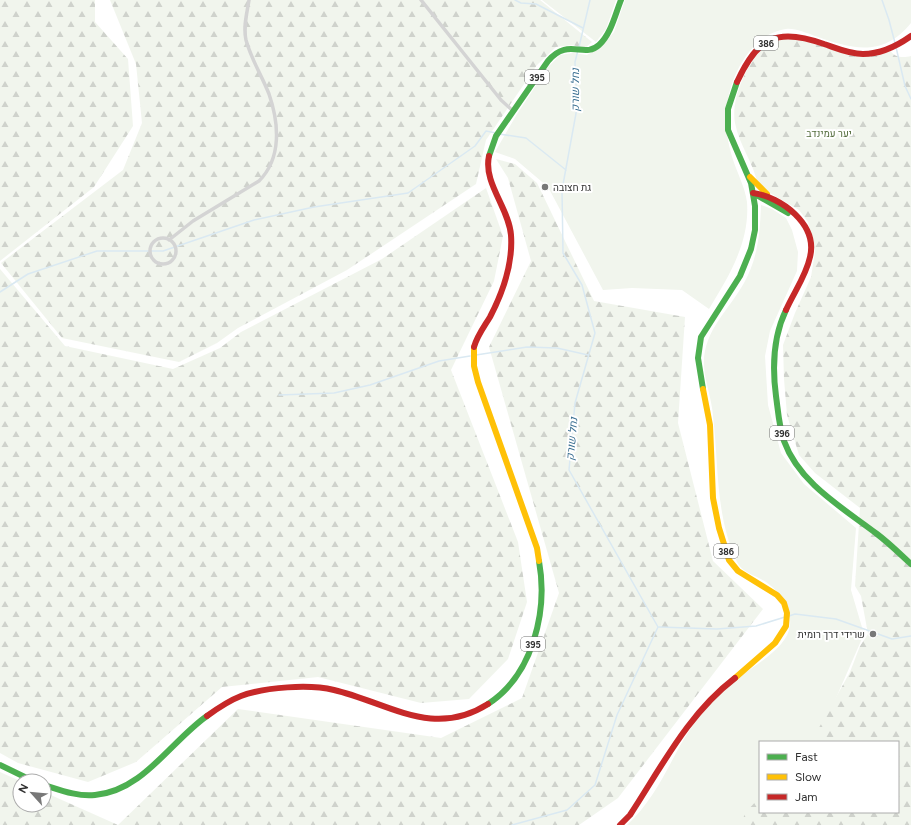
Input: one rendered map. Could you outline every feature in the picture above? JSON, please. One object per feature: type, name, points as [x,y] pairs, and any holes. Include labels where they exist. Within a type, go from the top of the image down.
[{"type":"main road","name":"395","points":[[52,787],[84,794],[97,795],[126,785],[152,765],[210,713],[222,704],[243,696],[293,689],[321,688],[352,696],[420,718],[454,719],[473,714],[487,707],[513,681],[525,662],[540,621],[543,602],[542,574],[538,548],[484,398],[473,358],[476,341],[500,296],[506,282],[509,269],[511,233],[507,214],[490,175],[488,163],[496,136],[555,55],[566,48],[586,51],[593,49],[605,38],[621,0]]},
{"type":"main road","name":"386","points":[[620,825],[638,804],[699,710],[714,694],[770,647],[786,627],[785,606],[777,594],[744,575],[732,565],[727,554],[715,512],[711,487],[710,424],[698,360],[698,344],[702,333],[738,281],[749,256],[755,230],[755,204],[748,174],[728,128],[728,116],[737,84],[746,67],[760,47],[774,37],[786,34],[801,36],[841,50],[863,54],[888,48],[911,36]]},
{"type":"main road","points":[[748,174],[753,182],[772,198],[794,213],[803,224],[810,240],[811,255]]},
{"type":"main road","points":[[753,193],[759,193],[772,198]]},
{"type":"main road","points":[[753,193],[789,213],[795,218],[806,239],[811,255]]},
{"type":"main road","name":"396","points":[[811,255],[781,322],[775,343],[772,365],[773,381],[784,442],[797,466],[810,481],[878,534],[911,564]]},
{"type":"main road","points":[[0,765],[16,773]]},
{"type":"street","points":[[169,240],[193,221],[259,181],[266,174],[275,155],[275,121],[269,95],[246,40],[246,17],[249,0]]},
{"type":"street","points":[[421,0],[500,100],[513,111]]},
{"type":"street","points":[[165,238],[169,240],[174,245],[174,257],[164,264],[156,262],[151,255],[151,247],[156,240],[165,238]]},
{"type":"green space","points":[[0,0],[95,0],[95,22],[128,59],[133,126],[94,187],[0,261]]},
{"type":"green space","points":[[110,0],[540,0],[592,42],[585,48],[572,45],[556,47],[537,65],[486,140],[476,184],[347,270],[238,328],[217,343],[179,362],[62,338],[1,263],[123,170],[142,123],[136,64]]},
{"type":"green space","points":[[542,0],[616,0],[606,29],[596,42]]},
{"type":"green space","points":[[625,0],[911,0],[911,23],[889,42],[878,46],[866,48],[854,47],[829,41],[797,30],[786,29],[774,32],[762,39],[746,55],[733,81],[729,95],[726,124],[731,153],[747,202],[745,231],[742,245],[731,271],[709,309],[682,290],[632,288],[603,290],[548,187],[515,159],[495,152],[517,114],[549,66],[560,55],[573,53],[587,55],[601,47],[614,32]]},
{"type":"green space","name":"יער עמינדב","points":[[791,37],[849,54],[890,50],[894,55],[899,57],[911,56],[911,825],[741,825],[745,813],[759,798],[759,813],[899,813],[899,741],[812,741],[850,672],[860,646],[868,634],[861,596],[855,586],[860,508],[815,473],[799,455],[787,415],[783,345],[811,277],[815,252],[808,222],[799,210],[758,186],[735,123],[734,113],[736,101],[744,77],[757,55],[773,41]]},
{"type":"green space","points":[[496,159],[515,164],[537,183],[594,301],[685,317],[678,423],[713,561],[763,609],[618,798],[579,825],[118,825],[238,709],[441,738],[522,698],[559,593],[489,347],[531,261],[508,178]]},
{"type":"green space","points":[[486,188],[503,236],[494,281],[451,370],[518,542],[527,602],[508,659],[469,699],[421,703],[318,677],[222,687],[136,762],[88,782],[18,763],[0,753],[0,269],[65,346],[173,369],[220,348],[241,332],[382,259]]},
{"type":"green space","points":[[761,205],[772,209],[786,218],[792,230],[798,252],[797,271],[770,331],[765,356],[768,405],[781,453],[804,484],[856,528],[851,590],[864,634],[829,714],[814,741],[759,741],[759,806],[746,825],[627,825],[651,797],[681,744],[702,714],[727,687],[774,652],[782,643],[790,625],[787,607],[780,595],[766,582],[750,574],[740,566],[730,544],[721,508],[715,435],[704,366],[707,342],[749,274],[755,255],[760,225]]},
{"type":"green space","points":[[0,772],[12,777],[12,813],[52,813],[52,796],[118,825],[0,825]]},
{"type":"waterway","points":[[515,0],[521,3],[536,4],[583,28]]},
{"type":"waterway","name":"נחל שורק","points":[[579,47],[590,0]]},
{"type":"waterway","points":[[882,0],[895,43]]},
{"type":"waterway","points":[[896,47],[905,86],[911,99]]},
{"type":"waterway","name":"נחל שורק","points":[[512,825],[567,810],[595,785],[617,715],[658,627],[569,470],[575,403],[595,333],[582,285],[563,253],[562,190],[577,108],[575,62],[578,50]]},
{"type":"waterway","points":[[0,292],[28,274],[97,251],[163,251],[254,220],[314,207],[408,193],[475,146],[486,131],[496,133]]},
{"type":"waterway","points":[[499,134],[526,138],[566,170]]},
{"type":"waterway","points":[[476,355],[527,347],[557,348],[588,355]]},
{"type":"waterway","points":[[279,395],[334,393],[370,385],[439,361],[470,356]]},
{"type":"waterway","points":[[789,616],[795,614],[836,619],[892,639],[911,636]]},
{"type":"waterway","points":[[659,627],[717,629],[756,626],[785,617]]},
{"type":"traffic: fast","points":[[489,156],[496,136],[548,61],[562,50],[588,50],[599,45],[610,30],[621,0]]},
{"type":"traffic: fast","points":[[703,389],[698,358],[701,337],[740,276],[751,249],[755,230],[755,206],[751,183],[728,130],[728,109],[737,82]]},
{"type":"traffic: fast","points":[[753,193],[788,213]]},
{"type":"traffic: fast","points":[[786,310],[776,341],[774,374],[781,430],[791,456],[800,470],[823,494],[881,537],[911,564]]},
{"type":"traffic: fast","points":[[488,704],[503,692],[516,676],[526,659],[534,640],[539,621],[541,600],[539,561]]},
{"type":"traffic: fast","points":[[52,788],[69,793],[95,795],[112,791],[128,784],[156,763],[194,726],[207,716]]},
{"type":"traffic: fast","points":[[0,765],[16,773]]},
{"type":"traffic: slow","points":[[750,177],[767,194]]},
{"type":"traffic: slow","points":[[474,347],[474,366],[478,382],[537,548],[539,561]]},
{"type":"traffic: slow","points":[[703,389],[710,425],[713,498],[719,528],[729,560],[738,571],[777,595],[784,603],[787,613],[786,626],[775,643],[735,678]]},
{"type":"traffic: jam","points":[[737,82],[745,67],[761,46],[771,40],[781,37],[794,36],[848,52],[869,54],[888,49],[911,36]]},
{"type":"traffic: jam","points":[[474,347],[499,298],[509,267],[511,246],[509,225],[490,176],[488,166],[489,156]]},
{"type":"traffic: jam","points":[[753,193],[775,200],[785,206],[803,223],[808,234],[811,245],[808,264],[786,310]]},
{"type":"traffic: jam","points":[[620,825],[630,815],[690,724],[718,692],[735,678]]},
{"type":"traffic: jam","points":[[207,716],[227,702],[241,696],[263,690],[288,687],[312,687],[334,690],[411,715],[430,718],[448,718],[468,714],[488,704]]},
{"type":"place","name":"גת חצובה","points":[[545,187]]},
{"type":"place","name":"שרידי דרך רומית","points":[[873,634]]}]
